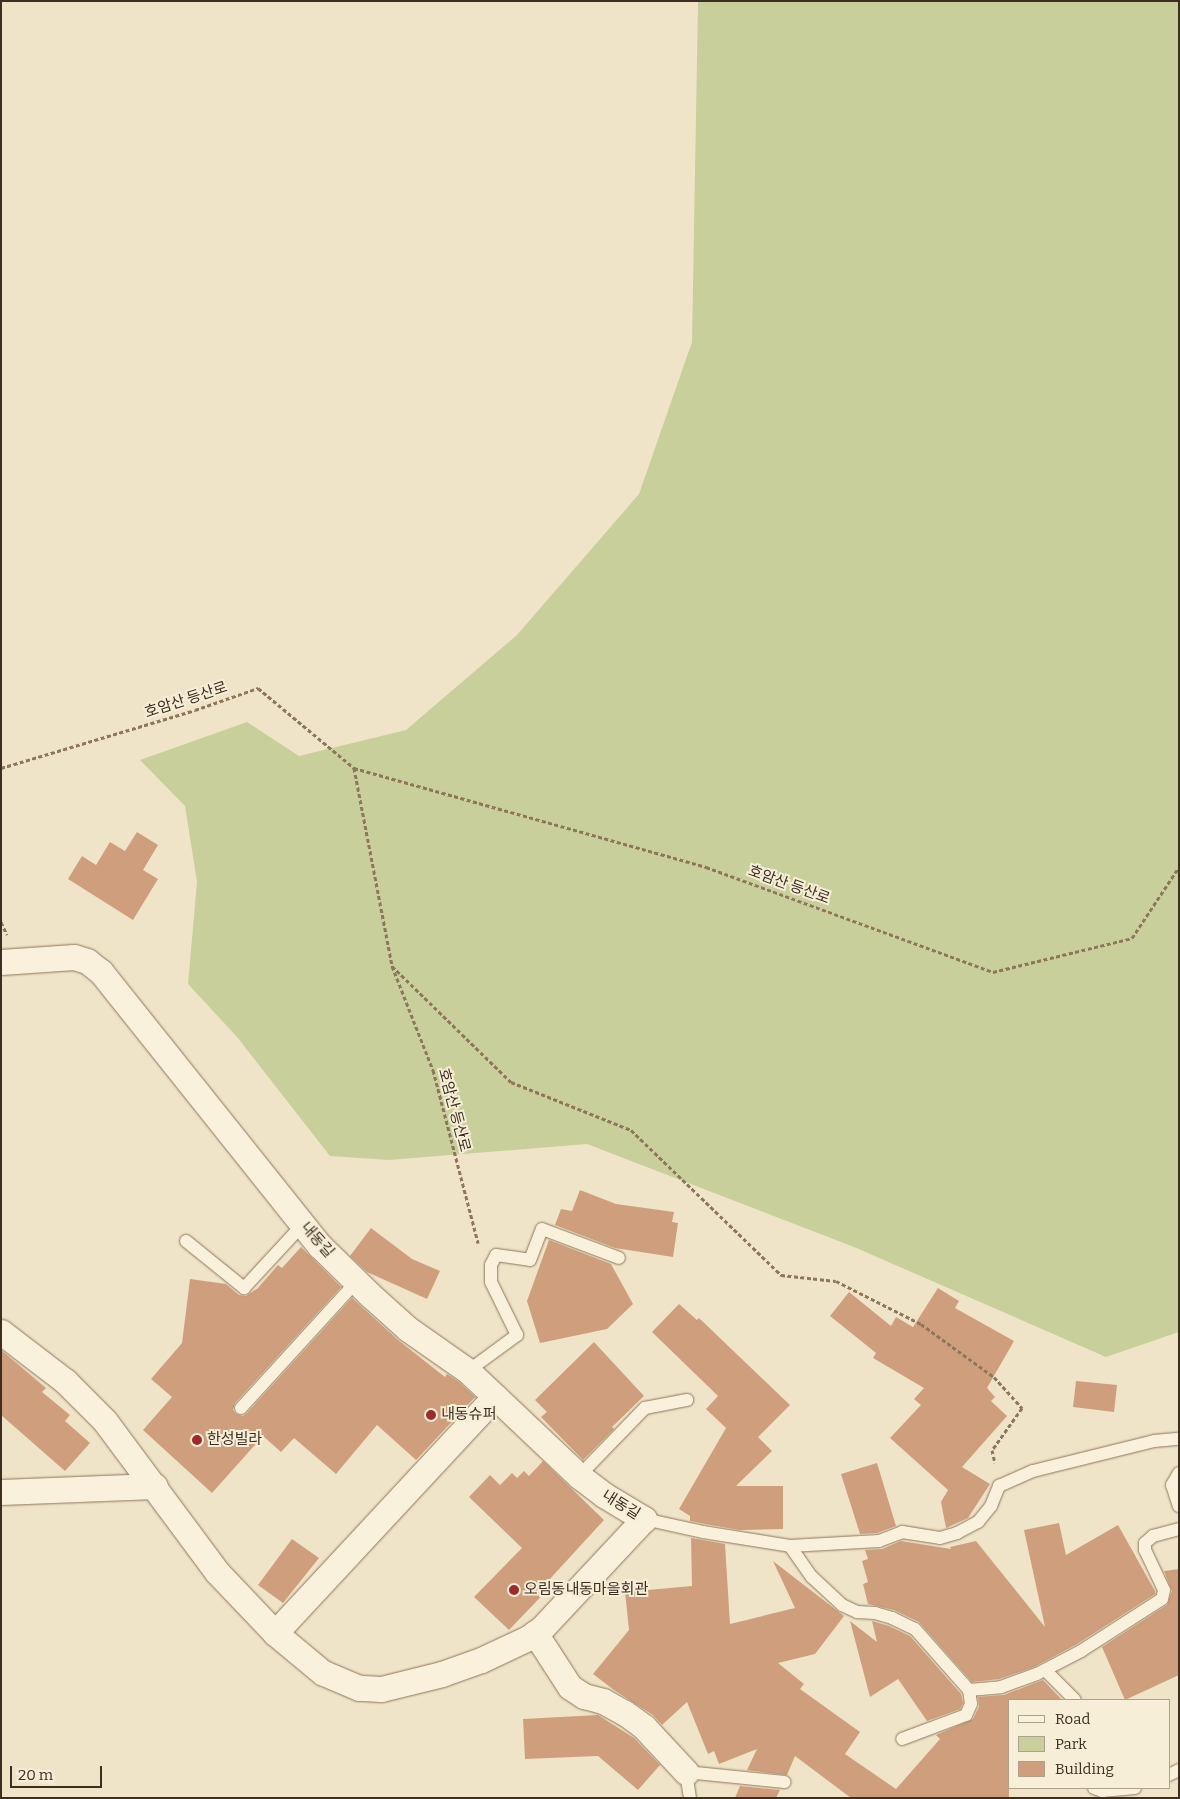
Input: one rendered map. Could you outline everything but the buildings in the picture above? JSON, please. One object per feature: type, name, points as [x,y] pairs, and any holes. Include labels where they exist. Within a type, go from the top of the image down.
[{"type":"street","name":"내동길","points":[[1,962],[74,957],[87,961],[101,972],[320,1246],[408,1329],[468,1371],[579,1476],[610,1499],[644,1519],[535,1633],[481,1660],[434,1676],[381,1689],[359,1688],[323,1673],[274,1633],[217,1572],[105,1421],[84,1398],[1,1332]]},
{"type":"street","points":[[274,1633],[495,1396]]},
{"type":"street","points":[[1,1492],[155,1486]]},
{"type":"street","points":[[535,1633],[570,1688],[584,1696],[603,1701],[626,1712],[644,1727],[686,1772]]},
{"type":"lane","points":[[186,1241],[244,1288],[303,1224]]},
{"type":"lane","points":[[468,1371],[517,1335],[491,1282],[491,1265],[496,1255],[530,1260],[542,1229],[619,1258]]},
{"type":"lane","points":[[241,1408],[356,1282]]},
{"type":"lane","points":[[579,1476],[645,1408],[687,1400]]},
{"type":"lane","points":[[644,1519],[703,1532],[790,1546],[880,1541],[902,1532],[940,1538],[957,1533],[978,1522],[991,1506],[999,1486],[1033,1471],[1154,1441],[1179,1439]]},
{"type":"lane","points":[[1179,1474],[1172,1485],[1179,1506]]},
{"type":"lane","points":[[969,1690],[1001,1687],[1045,1670],[1082,1651],[1162,1599],[1164,1590],[1145,1550],[1145,1543],[1152,1536],[1179,1529]]},
{"type":"lane","points":[[790,1546],[812,1577],[842,1605],[857,1612],[875,1613],[892,1618],[915,1629],[969,1690],[971,1704],[966,1715],[902,1739]]},
{"type":"lane","points":[[1045,1670],[1074,1699]]},
{"type":"lane","points":[[690,1798],[686,1772],[784,1782]]},
{"type":"lane","points":[[1097,1789],[1102,1791],[1124,1789]]},
{"type":"path","name":"호암산 등산로","points":[[1,768],[195,710],[258,688],[354,768],[706,867],[993,972],[1132,938],[1179,867]]},
{"type":"path","name":"호암산 등산로","points":[[354,768],[392,966],[433,1070],[486,1273],[491,1282]]},
{"type":"path","points":[[392,966],[511,1082],[631,1130],[781,1275],[836,1281],[921,1324],[994,1377],[1022,1408],[992,1450],[999,1486]]},
{"type":"green space","points":[[698,1],[1179,1],[1179,1332],[1106,1357],[854,1247],[587,1144],[389,1160],[330,1156],[237,1037],[188,984],[197,882],[185,806],[140,760],[247,722],[299,756],[406,730],[517,635],[639,494],[692,342]]},
{"type":"place","name":"내동슈퍼","points":[[431,1415]]},
{"type":"place","name":"한성빌라","points":[[197,1440]]},
{"type":"place","name":"오림동내동마을회관","points":[[514,1590]]}]
